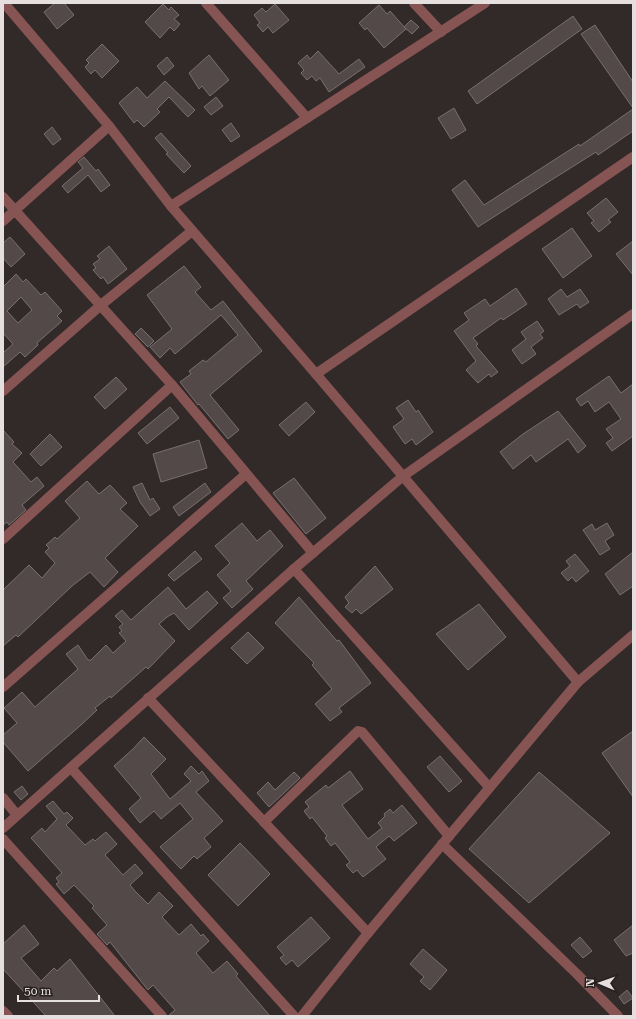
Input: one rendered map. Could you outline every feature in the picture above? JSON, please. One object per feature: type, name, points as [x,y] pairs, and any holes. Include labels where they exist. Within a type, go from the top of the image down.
[{"type":"street","points":[[4,3],[109,126],[192,231],[316,374],[402,477],[578,682]]},
{"type":"street","points":[[206,3],[307,118]]},
{"type":"street","points":[[414,3],[441,32]]},
{"type":"street","points":[[171,206],[485,3]]},
{"type":"street","points":[[3,221],[109,126]]},
{"type":"street","points":[[316,374],[633,157]]},
{"type":"street","points":[[3,197],[172,385],[313,553]]},
{"type":"street","points":[[3,391],[101,305],[192,231]]},
{"type":"street","points":[[3,828],[294,569],[402,477],[633,314]]},
{"type":"street","points":[[3,539],[172,385]]},
{"type":"street","points":[[3,687],[246,474]]},
{"type":"street","points":[[294,569],[489,787]]},
{"type":"street","points":[[302,1016],[368,933],[578,682],[633,635]]},
{"type":"street","points":[[148,698],[368,933]]},
{"type":"street","points":[[264,822],[358,731],[362,732],[449,836]]},
{"type":"street","points":[[71,768],[294,1016]]},
{"type":"street","points":[[3,798],[17,815]]},
{"type":"street","points":[[3,839],[162,1016]]},
{"type":"street","points":[[442,844],[577,974],[618,1016]]},
{"type":"street","points":[[3,1011],[8,1016]]},
{"type":"building","points":[[55,3],[64,3],[74,15],[57,29],[44,12]]},
{"type":"building","points":[[163,4],[169,10],[171,7],[179,15],[174,19],[180,24],[174,31],[170,27],[160,38],[145,22]]},
{"type":"building","points":[[275,4],[289,20],[273,33],[268,27],[263,32],[257,25],[260,23],[254,15],[262,8],[266,12]]},
{"type":"building","points":[[379,5],[387,14],[390,11],[406,29],[384,48],[367,28],[365,30],[359,23]]},
{"type":"building","points":[[573,16],[582,29],[477,104],[468,91]]},
{"type":"building","points":[[411,20],[419,27],[412,34],[404,27]]},
{"type":"building","points":[[595,25],[633,82],[633,108],[581,34]]},
{"type":"building","points":[[102,44],[119,61],[102,78],[95,70],[91,74],[85,67],[89,63],[86,60]]},
{"type":"building","points":[[318,51],[339,74],[359,59],[365,67],[329,92],[320,78],[316,81],[312,76],[307,80],[301,73],[304,70],[298,63],[307,55],[310,59]]},
{"type":"building","points":[[209,55],[229,80],[210,96],[202,86],[199,89],[189,73]]},
{"type":"building","points":[[167,57],[174,66],[164,75],[157,66]]},
{"type":"building","points":[[165,81],[195,110],[188,117],[169,97],[157,109],[160,112],[144,127],[137,120],[134,123],[119,103],[137,87],[147,98]]},
{"type":"building","points":[[216,97],[223,106],[211,115],[204,107]]},
{"type":"building","points":[[454,108],[466,130],[451,139],[438,118]]},
{"type":"building","points":[[633,109],[633,131],[598,155],[596,152],[478,227],[452,190],[465,180],[484,205],[579,144],[580,146]]},
{"type":"building","points":[[231,123],[240,136],[231,142],[222,130]]},
{"type":"building","points":[[52,127],[61,139],[53,145],[44,134]]},
{"type":"building","points":[[161,133],[191,166],[184,173],[166,154],[168,153],[155,138]]},
{"type":"building","points":[[84,157],[96,171],[98,169],[110,185],[101,192],[88,175],[68,193],[62,186],[83,168],[78,162]]},
{"type":"building","points":[[606,198],[618,212],[608,220],[611,222],[599,232],[591,223],[594,221],[587,213]]},
{"type":"building","points":[[572,228],[592,256],[563,278],[542,249]]},
{"type":"building","points":[[10,237],[25,254],[11,267],[3,258],[3,243]]},
{"type":"building","points":[[633,241],[633,275],[616,254]]},
{"type":"building","points":[[109,246],[127,269],[108,284],[103,277],[101,279],[93,270],[96,268],[93,264],[100,259],[97,256]]},
{"type":"building","points":[[184,266],[201,287],[195,292],[211,310],[223,301],[262,351],[210,395],[239,430],[228,439],[180,382],[191,374],[189,371],[203,360],[206,362],[238,335],[221,315],[175,354],[170,348],[160,358],[150,347],[172,329],[147,295]]},
{"type":"building","points":[[16,274],[23,282],[26,279],[41,295],[45,292],[62,311],[57,316],[62,321],[37,343],[38,345],[25,357],[20,352],[3,367],[3,353],[13,344],[3,333],[3,287]],"holes":[[[21,297],[32,310],[18,323],[7,311]]]},
{"type":"building","points":[[516,288],[527,304],[503,320],[501,318],[473,338],[478,344],[476,346],[498,372],[491,377],[489,374],[478,383],[466,370],[476,361],[454,331],[469,320],[464,313],[485,299],[490,306]]},
{"type":"building","points":[[561,289],[567,297],[580,289],[589,302],[580,308],[577,304],[559,315],[548,299]]},
{"type":"building","points":[[537,321],[544,331],[540,334],[543,338],[531,347],[536,354],[522,364],[512,350],[526,339],[521,332]]},
{"type":"building","points":[[141,328],[154,341],[148,347],[135,334]]},
{"type":"building","points":[[609,376],[621,393],[633,384],[633,436],[612,451],[606,443],[613,438],[606,429],[621,419],[609,402],[595,412],[588,401],[581,406],[576,399]]},
{"type":"building","points":[[116,377],[127,389],[105,409],[94,397]]},
{"type":"building","points":[[408,400],[416,412],[418,410],[433,432],[416,445],[412,439],[405,444],[393,427],[404,419],[396,408]]},
{"type":"building","points":[[306,402],[315,412],[289,436],[279,425]]},
{"type":"building","points":[[170,407],[179,418],[147,444],[138,433]]},
{"type":"building","points":[[558,411],[586,446],[578,453],[568,439],[536,462],[531,455],[513,469],[500,452],[523,434]]},
{"type":"building","points":[[3,430],[14,442],[12,444],[22,453],[13,462],[31,482],[37,477],[44,486],[22,505],[26,510],[9,525],[7,522],[3,525]]},
{"type":"building","points":[[50,434],[62,447],[41,466],[30,454]]},
{"type":"building","points":[[199,440],[207,468],[161,482],[153,454]]},
{"type":"building","points":[[294,478],[326,518],[306,534],[273,493]]},
{"type":"building","points":[[87,481],[99,494],[110,485],[127,503],[120,509],[138,526],[105,558],[118,572],[104,587],[90,572],[72,586],[18,637],[16,635],[3,646],[3,590],[29,565],[42,578],[55,563],[45,552],[49,548],[46,545],[55,537],[57,539],[80,518],[65,501]]},
{"type":"building","points":[[142,483],[150,500],[153,498],[160,509],[150,516],[140,502],[133,487]]},
{"type":"building","points":[[205,483],[211,492],[179,516],[173,507]]},
{"type":"building","points":[[242,523],[257,541],[270,530],[283,546],[246,581],[253,589],[232,608],[223,598],[231,591],[217,575],[230,563],[215,546]]},
{"type":"building","points":[[607,523],[614,535],[605,541],[610,549],[600,555],[583,530],[592,524],[595,530]]},
{"type":"building","points":[[195,551],[202,559],[174,581],[168,575]]},
{"type":"building","points":[[633,552],[633,586],[620,595],[605,574]]},
{"type":"building","points":[[575,554],[589,571],[576,582],[572,577],[568,581],[561,573],[570,566],[566,561]]},
{"type":"building","points":[[375,566],[393,589],[361,614],[356,609],[352,613],[345,607],[349,603],[345,597]]},
{"type":"building","points":[[168,587],[186,609],[207,591],[218,603],[189,630],[174,613],[159,624],[175,641],[148,669],[146,667],[111,698],[110,696],[95,708],[97,710],[28,771],[3,742],[3,735],[17,723],[4,708],[22,692],[35,707],[78,669],[66,654],[78,645],[88,660],[91,660],[106,645],[113,653],[126,641],[119,633],[122,631],[119,627],[123,624],[115,616],[122,610],[131,620]]},
{"type":"building","points":[[299,597],[337,641],[339,640],[371,683],[339,708],[342,712],[330,721],[315,704],[332,689],[312,665],[314,663],[275,623]]},
{"type":"building","points":[[479,604],[506,637],[468,670],[436,634]]},
{"type":"building","points":[[248,632],[264,648],[247,664],[231,648]]},
{"type":"building","points":[[633,731],[633,797],[602,753]]},
{"type":"building","points":[[144,737],[166,759],[151,774],[170,799],[191,781],[184,774],[191,766],[199,774],[202,771],[209,781],[196,792],[223,821],[204,838],[211,847],[197,859],[194,856],[181,869],[160,847],[193,819],[180,803],[161,819],[154,811],[140,823],[129,809],[141,798],[114,766]]},
{"type":"building","points":[[440,756],[462,781],[449,792],[427,767]]},
{"type":"building","points":[[350,771],[363,789],[342,805],[368,839],[382,828],[378,823],[385,816],[384,814],[390,809],[393,813],[402,805],[417,823],[394,841],[389,836],[376,847],[386,859],[363,877],[357,870],[353,873],[346,865],[350,862],[335,843],[331,846],[325,838],[327,836],[312,817],[310,819],[304,811],[309,807],[305,802],[326,785],[328,788]]},
{"type":"building","points":[[294,772],[300,778],[269,807],[257,793],[268,782],[275,790]]},
{"type":"building","points":[[539,772],[610,833],[529,903],[469,849]]},
{"type":"building","points":[[22,786],[28,794],[21,800],[14,792]]},
{"type":"building","points":[[53,801],[64,814],[67,812],[73,818],[66,825],[85,845],[93,839],[95,841],[106,832],[117,844],[105,855],[123,875],[135,864],[143,873],[130,885],[135,891],[148,904],[159,892],[173,906],[162,917],[179,935],[191,924],[201,936],[203,934],[209,941],[196,953],[213,973],[227,961],[238,974],[236,976],[270,1016],[168,1016],[175,1010],[153,985],[148,990],[110,942],[107,945],[97,934],[107,925],[92,908],[94,906],[74,885],[64,894],[56,884],[59,882],[56,878],[62,873],[31,838],[42,828],[45,832],[57,819],[46,806]]},
{"type":"building","points":[[240,843],[270,874],[238,906],[208,875]]},
{"type":"building","points":[[311,917],[330,938],[298,967],[292,960],[286,965],[280,958],[284,955],[277,947]]},
{"type":"building","points":[[24,925],[39,944],[21,958],[41,981],[54,968],[57,971],[70,959],[115,1016],[46,1016],[3,969],[3,944]]},
{"type":"building","points":[[633,925],[633,953],[626,956],[614,940]]},
{"type":"building","points":[[580,937],[592,951],[583,958],[571,945]]},
{"type":"building","points":[[423,949],[447,970],[430,990],[420,981],[424,977],[410,964]]},
{"type":"building","points":[[627,990],[633,998],[624,1004],[619,997]]}]
